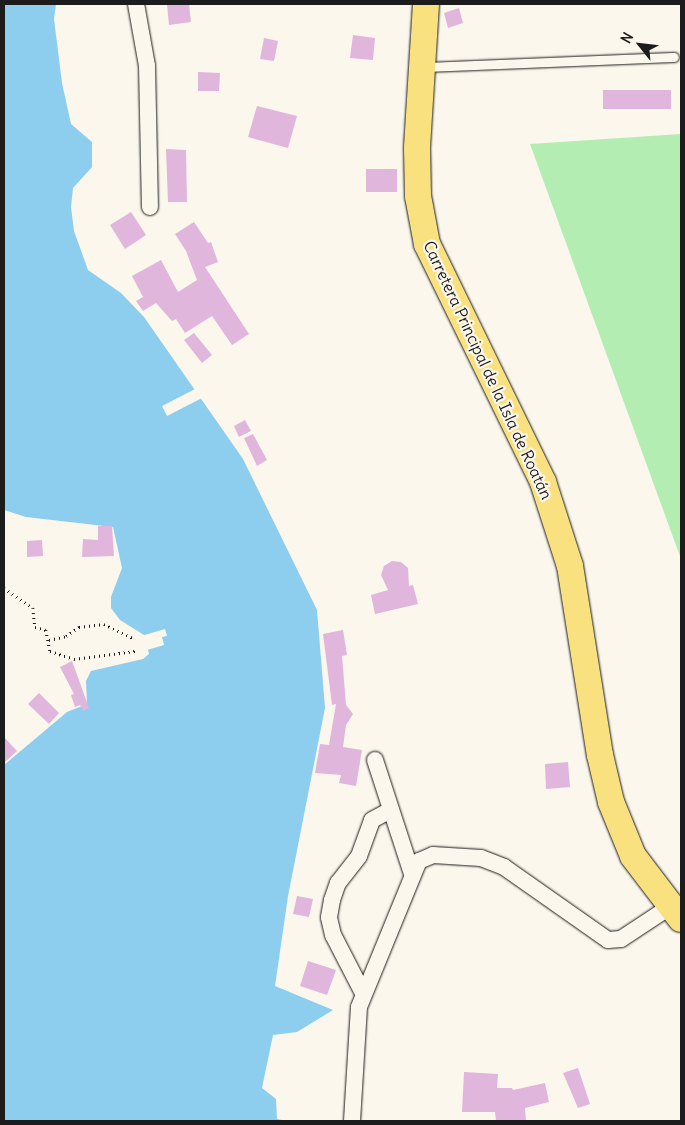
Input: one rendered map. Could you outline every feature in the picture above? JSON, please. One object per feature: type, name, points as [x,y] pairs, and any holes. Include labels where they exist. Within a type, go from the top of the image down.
[{"type":"main road","name":"Carretera Principal de la Isla de Roatán","points":[[426,4],[424,67],[417,148],[418,196],[427,244],[542,482],[570,566],[600,755],[611,802],[633,856],[676,913]]},
{"type":"street","points":[[136,4],[147,66],[150,208]]},
{"type":"street","points":[[374,760],[412,874]]},
{"type":"street","points":[[363,993],[333,935],[329,917],[338,883],[359,856],[372,820],[391,810]]},
{"type":"street","points":[[352,1121],[356,1023],[363,993],[419,861],[433,855],[481,858],[504,867],[608,940],[621,939],[676,913]]},
{"type":"lane","points":[[424,67],[674,56]]},
{"type":"path","points":[[4,588],[33,608],[35,627],[46,630],[50,651],[74,659],[135,651]]},
{"type":"path","points":[[48,640],[66,636],[79,627],[104,624],[133,638]]},
{"type":"green space","points":[[681,134],[681,559],[530,144]]},
{"type":"water","points":[[4,4],[56,4],[54,19],[62,83],[71,124],[92,142],[92,167],[73,188],[71,207],[74,231],[88,270],[121,293],[144,317],[243,459],[317,610],[325,708],[288,896],[275,986],[333,1010],[297,1032],[273,1035],[262,1088],[276,1099],[277,1119],[287,1121],[4,1121],[4,765],[67,712],[87,704],[86,681],[91,671],[143,659],[149,654],[144,635],[120,620],[111,608],[111,597],[122,568],[113,527],[26,517],[4,510]]},
{"type":"pier","points":[[197,388],[204,397],[167,416],[162,406]]},
{"type":"pier","points":[[165,629],[167,636],[162,637],[164,645],[147,650],[141,636]]},
{"type":"building","points":[[167,4],[189,4],[191,22],[169,25]]},
{"type":"building","points":[[459,8],[463,23],[448,28],[444,13]]},
{"type":"building","points":[[353,35],[375,38],[373,60],[350,58]]},
{"type":"building","points":[[264,38],[278,41],[274,61],[260,59]]},
{"type":"building","points":[[198,72],[220,73],[219,91],[198,91]]},
{"type":"building","points":[[603,90],[671,90],[671,109],[603,109]]},
{"type":"building","points":[[257,106],[297,116],[288,148],[248,137]]},
{"type":"building","points":[[166,149],[186,150],[187,202],[168,202]]},
{"type":"building","points":[[366,169],[397,169],[397,192],[366,192]]},
{"type":"building","points":[[131,212],[146,235],[125,249],[110,225]]},
{"type":"building","points":[[194,222],[208,243],[211,242],[218,262],[205,267],[249,334],[232,345],[212,316],[185,333],[176,319],[172,321],[156,303],[143,311],[136,301],[143,297],[132,276],[161,260],[178,292],[197,280],[186,251],[175,234]]},
{"type":"building","points":[[194,333],[212,355],[202,363],[184,340]]},
{"type":"building","points":[[245,420],[251,431],[239,437],[234,426]]},
{"type":"building","points":[[253,434],[267,460],[257,466],[244,438]]},
{"type":"building","points":[[98,526],[112,526],[114,556],[82,557],[83,539],[98,540]]},
{"type":"building","points":[[42,540],[43,556],[27,557],[27,541]]},
{"type":"building","points":[[392,561],[401,562],[408,568],[409,586],[413,585],[418,604],[375,614],[371,595],[388,590],[381,575],[384,566]]},
{"type":"building","points":[[343,630],[347,655],[342,656],[346,705],[353,714],[346,725],[343,747],[362,750],[356,786],[339,783],[341,775],[315,773],[320,744],[329,745],[336,704],[332,705],[323,634]]},
{"type":"building","points":[[72,661],[89,708],[83,711],[80,705],[75,707],[71,695],[74,694],[60,667]]},
{"type":"building","points":[[39,693],[59,713],[49,724],[28,704]]},
{"type":"building","points":[[4,737],[17,751],[4,763]]},
{"type":"building","points":[[568,762],[570,787],[546,789],[545,764]]},
{"type":"building","points":[[297,896],[313,899],[309,917],[293,914]]},
{"type":"building","points":[[308,961],[336,970],[327,995],[300,986]]},
{"type":"building","points":[[578,1068],[590,1104],[578,1108],[563,1073]]},
{"type":"building","points":[[464,1072],[498,1074],[497,1088],[512,1088],[513,1090],[545,1083],[549,1102],[525,1108],[526,1121],[496,1121],[495,1112],[462,1112]]}]
